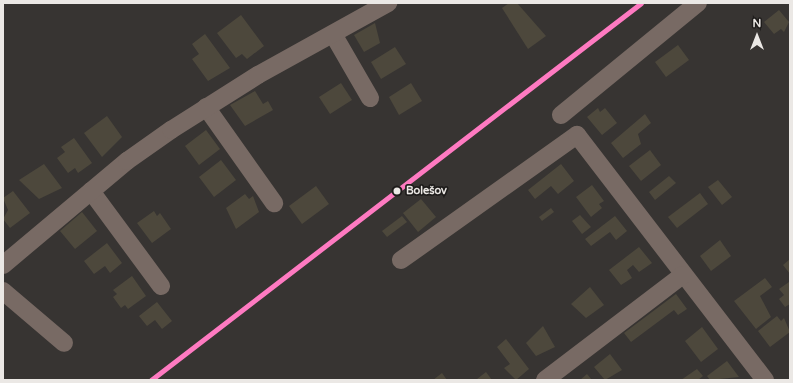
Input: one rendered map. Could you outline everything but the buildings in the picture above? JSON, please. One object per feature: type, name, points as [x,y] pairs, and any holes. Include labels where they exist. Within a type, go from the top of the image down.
[{"type":"street","points":[[3,265],[91,191],[206,107],[388,3]]},
{"type":"street","points":[[561,115],[698,3]]},
{"type":"street","points":[[333,34],[370,98]]},
{"type":"street","points":[[206,107],[274,203]]},
{"type":"street","points":[[401,260],[577,135],[765,380]]},
{"type":"street","points":[[91,191],[161,286]]},
{"type":"street","points":[[545,380],[683,275]]},
{"type":"street","points":[[3,291],[64,343]]},
{"type":"transit line","points":[[151,380],[641,3]]},
{"type":"place","name":"Bolešov","points":[[397,191]]}]
